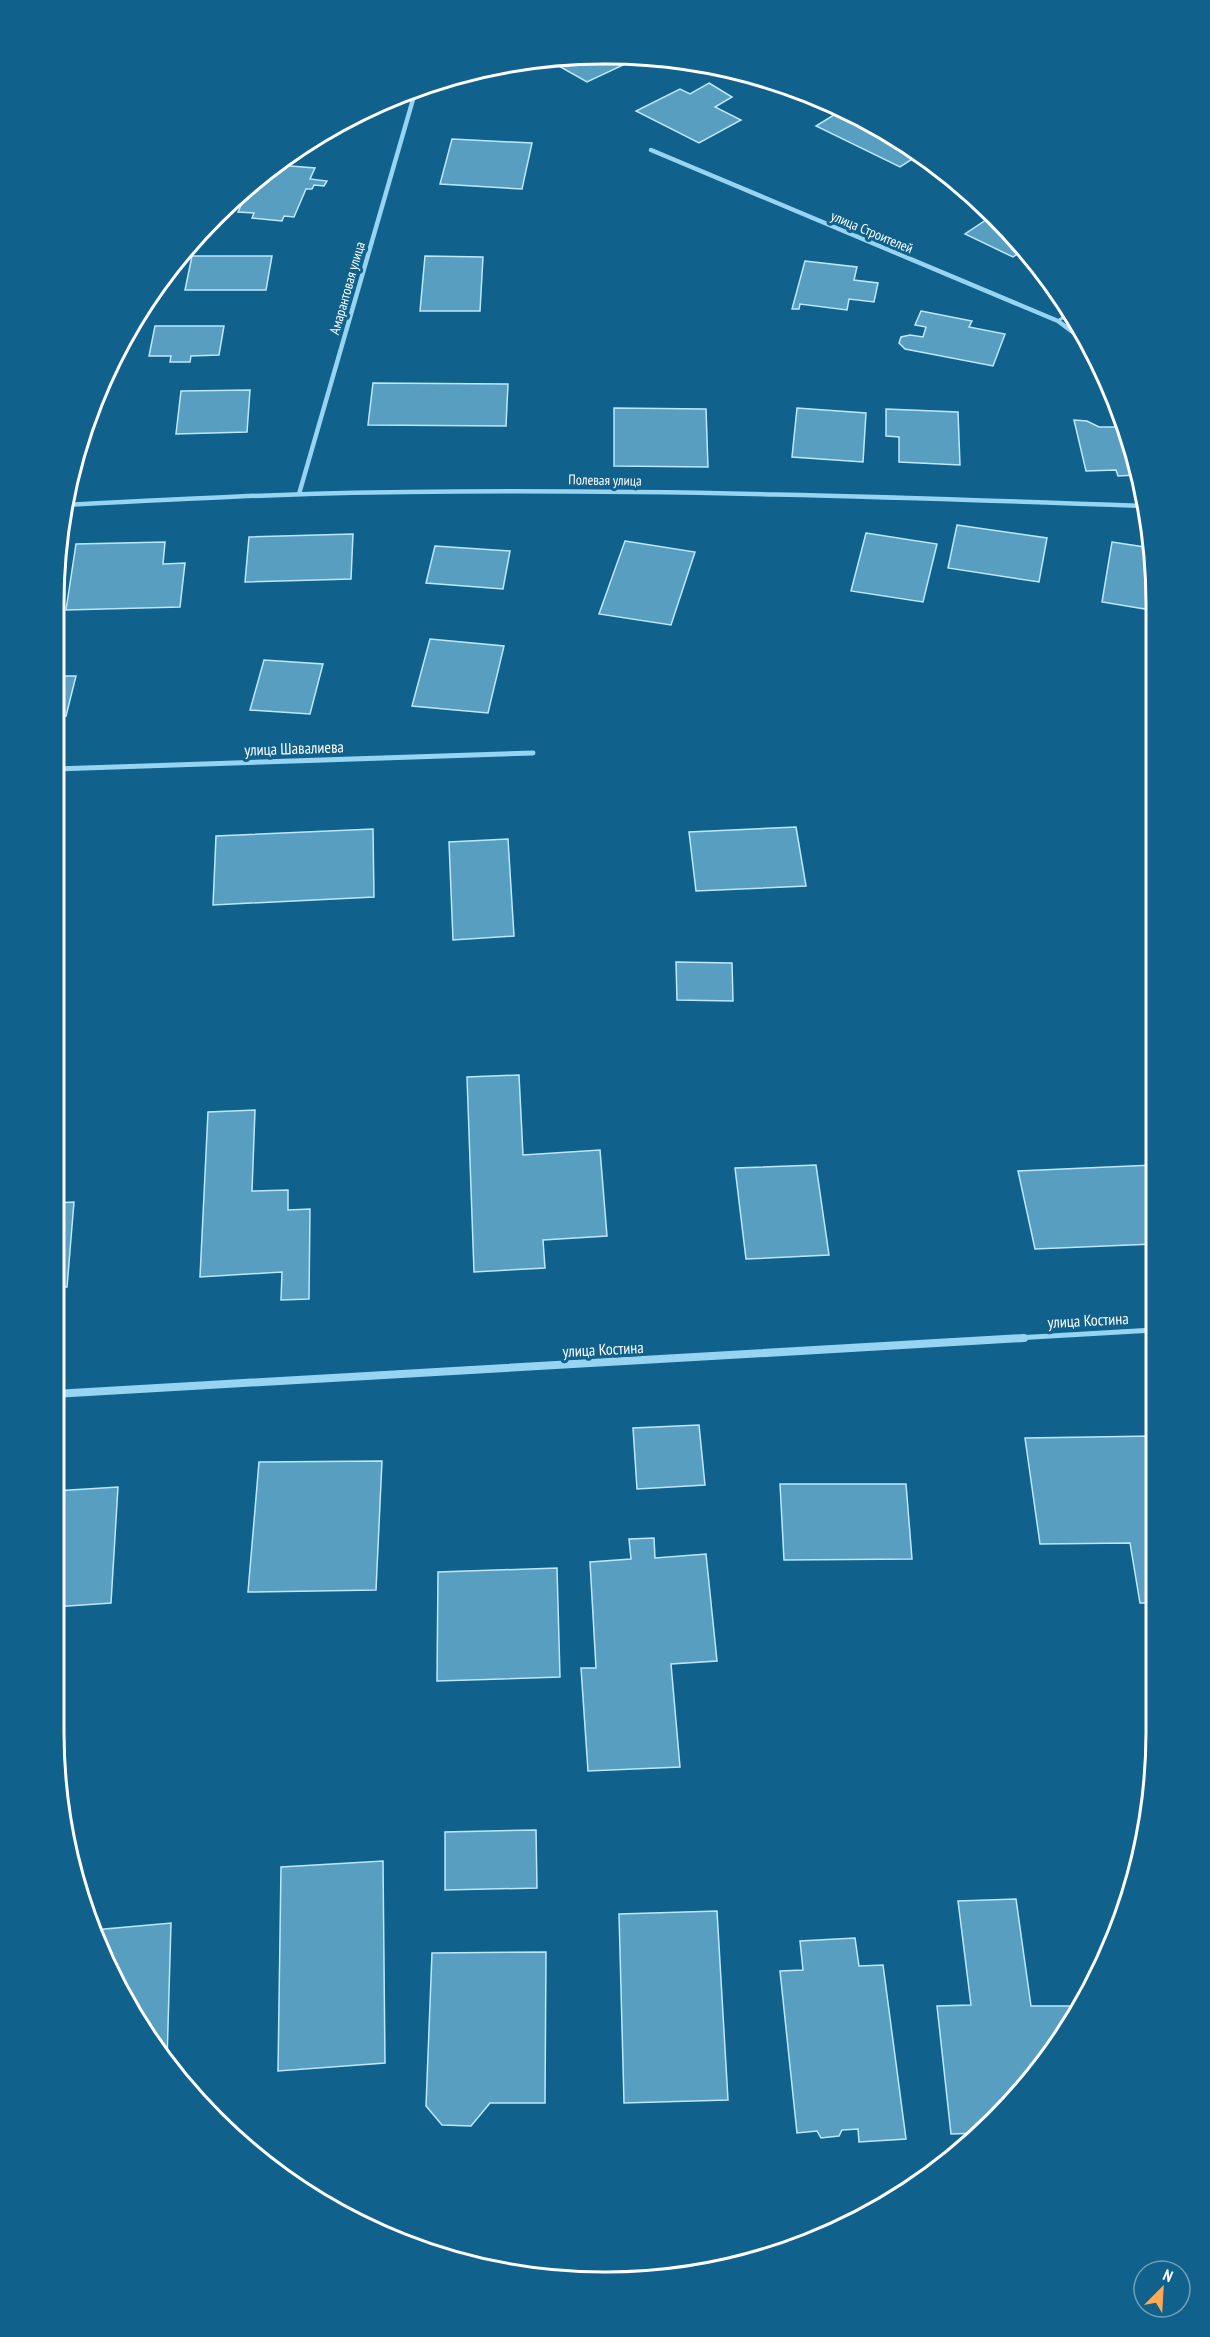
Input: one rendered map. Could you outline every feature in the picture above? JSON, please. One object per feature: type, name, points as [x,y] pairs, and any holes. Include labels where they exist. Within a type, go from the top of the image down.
[{"type":"street","name":"Амарантовая улица","points":[[299,494],[413,100]]},
{"type":"street","name":"улица Строителей","points":[[651,150],[1058,321],[1070,330]]},
{"type":"street","name":"Полевая улица","points":[[74,505],[299,494],[572,491],[818,494],[1136,507]]},
{"type":"street","name":"улица Шавалиева","points":[[64,769],[533,753]]},
{"type":"street","name":"улица Костина","points":[[64,1393],[1146,1330]]},
{"type":"lane","points":[[1058,321],[1062,318]]},
{"type":"building","points":[[623,65],[587,82],[560,67]]},
{"type":"building","points":[[709,83],[732,97],[715,107],[741,120],[699,143],[636,111],[680,89],[690,94]]},
{"type":"building","points":[[833,115],[875,137],[911,160],[900,167],[816,126]]},
{"type":"building","points":[[452,139],[532,143],[522,189],[440,184]]},
{"type":"building","points":[[290,166],[315,168],[310,179],[327,181],[324,186],[314,185],[312,189],[306,189],[294,217],[284,216],[282,221],[252,218],[254,213],[238,212],[249,199]]},
{"type":"building","points":[[985,221],[1016,255],[1013,257],[965,234]]},
{"type":"building","points":[[193,256],[272,256],[266,290],[185,290]]},
{"type":"building","points":[[425,256],[483,257],[480,311],[420,311]]},
{"type":"building","points":[[805,261],[857,267],[854,280],[878,283],[874,302],[849,299],[847,310],[800,304],[799,309],[792,309]]},
{"type":"building","points":[[921,311],[972,321],[969,327],[1005,334],[993,366],[905,349],[899,343],[901,337],[910,335],[923,337],[926,327],[915,325]]},
{"type":"building","points":[[155,326],[224,326],[219,355],[191,356],[190,362],[170,362],[171,356],[149,356]]},
{"type":"building","points":[[373,383],[508,384],[506,426],[368,425]]},
{"type":"building","points":[[250,390],[247,432],[176,434],[181,391]]},
{"type":"building","points":[[614,408],[706,409],[708,467],[614,466]]},
{"type":"building","points":[[797,408],[866,413],[863,462],[792,457]]},
{"type":"building","points":[[886,409],[958,412],[960,465],[899,462],[899,437],[886,436]]},
{"type":"building","points":[[1074,420],[1087,421],[1099,427],[1115,427],[1129,475],[1118,476],[1116,470],[1086,471]]},
{"type":"building","points":[[957,525],[1047,538],[1039,582],[948,568]]},
{"type":"building","points":[[866,533],[937,544],[923,602],[851,591]]},
{"type":"building","points":[[353,534],[351,579],[245,582],[249,537]]},
{"type":"building","points":[[625,541],[695,552],[671,625],[599,614]]},
{"type":"building","points":[[165,542],[163,564],[185,563],[180,607],[66,610],[76,544]]},
{"type":"building","points":[[1112,542],[1142,547],[1146,609],[1102,602]]},
{"type":"building","points":[[435,546],[510,551],[503,589],[426,583]]},
{"type":"building","points":[[430,639],[504,646],[488,713],[412,706]]},
{"type":"building","points":[[264,660],[323,664],[310,714],[250,710]]},
{"type":"building","points":[[64,676],[76,676],[66,716],[64,716]]},
{"type":"building","points":[[796,827],[806,886],[696,891],[689,832]]},
{"type":"building","points":[[373,829],[374,897],[213,905],[216,836]]},
{"type":"building","points":[[508,839],[514,936],[453,940],[449,842]]},
{"type":"building","points":[[676,962],[732,963],[733,1001],[677,1000]]},
{"type":"building","points":[[519,1075],[523,1155],[600,1150],[607,1236],[543,1240],[545,1268],[474,1272],[467,1077]]},
{"type":"building","points":[[255,1110],[252,1191],[288,1190],[288,1210],[310,1209],[309,1299],[281,1300],[282,1272],[200,1277],[208,1112]]},
{"type":"building","points":[[816,1165],[829,1255],[746,1259],[735,1168]]},
{"type":"building","points":[[1146,1165],[1146,1244],[1035,1249],[1018,1171]]},
{"type":"building","points":[[74,1202],[67,1287],[64,1287],[64,1203]]},
{"type":"building","points":[[699,1425],[705,1485],[637,1489],[633,1428]]},
{"type":"building","points":[[1146,1436],[1146,1603],[1140,1603],[1130,1543],[1040,1544],[1025,1438]]},
{"type":"building","points":[[382,1461],[376,1590],[248,1592],[259,1462]]},
{"type":"building","points":[[780,1484],[906,1484],[912,1559],[784,1560]]},
{"type":"building","points":[[118,1487],[111,1603],[64,1606],[64,1490]]},
{"type":"building","points":[[654,1538],[655,1558],[706,1554],[717,1661],[671,1664],[680,1767],[588,1771],[581,1668],[596,1668],[590,1562],[631,1559],[629,1539]]},
{"type":"building","points":[[557,1568],[560,1677],[437,1681],[438,1572]]},
{"type":"building","points":[[536,1830],[537,1888],[445,1890],[445,1832]]},
{"type":"building","points":[[383,1861],[385,2063],[278,2071],[281,1867]]},
{"type":"building","points":[[1016,1899],[1031,2006],[1070,2006],[1034,2061],[987,2114],[966,2133],[951,2134],[937,2006],[971,2005],[958,1901]]},
{"type":"building","points":[[717,1911],[728,2100],[624,2103],[619,1914]]},
{"type":"building","points":[[171,1923],[167,2048],[120,1971],[102,1929]]},
{"type":"building","points":[[855,1938],[859,1966],[883,1965],[906,2139],[859,2142],[858,2129],[842,2130],[839,2136],[821,2138],[817,2131],[797,2133],[780,1971],[803,1970],[800,1941]]},
{"type":"building","points":[[546,1952],[545,2103],[490,2103],[471,2126],[442,2125],[426,2106],[432,1953]]}]
